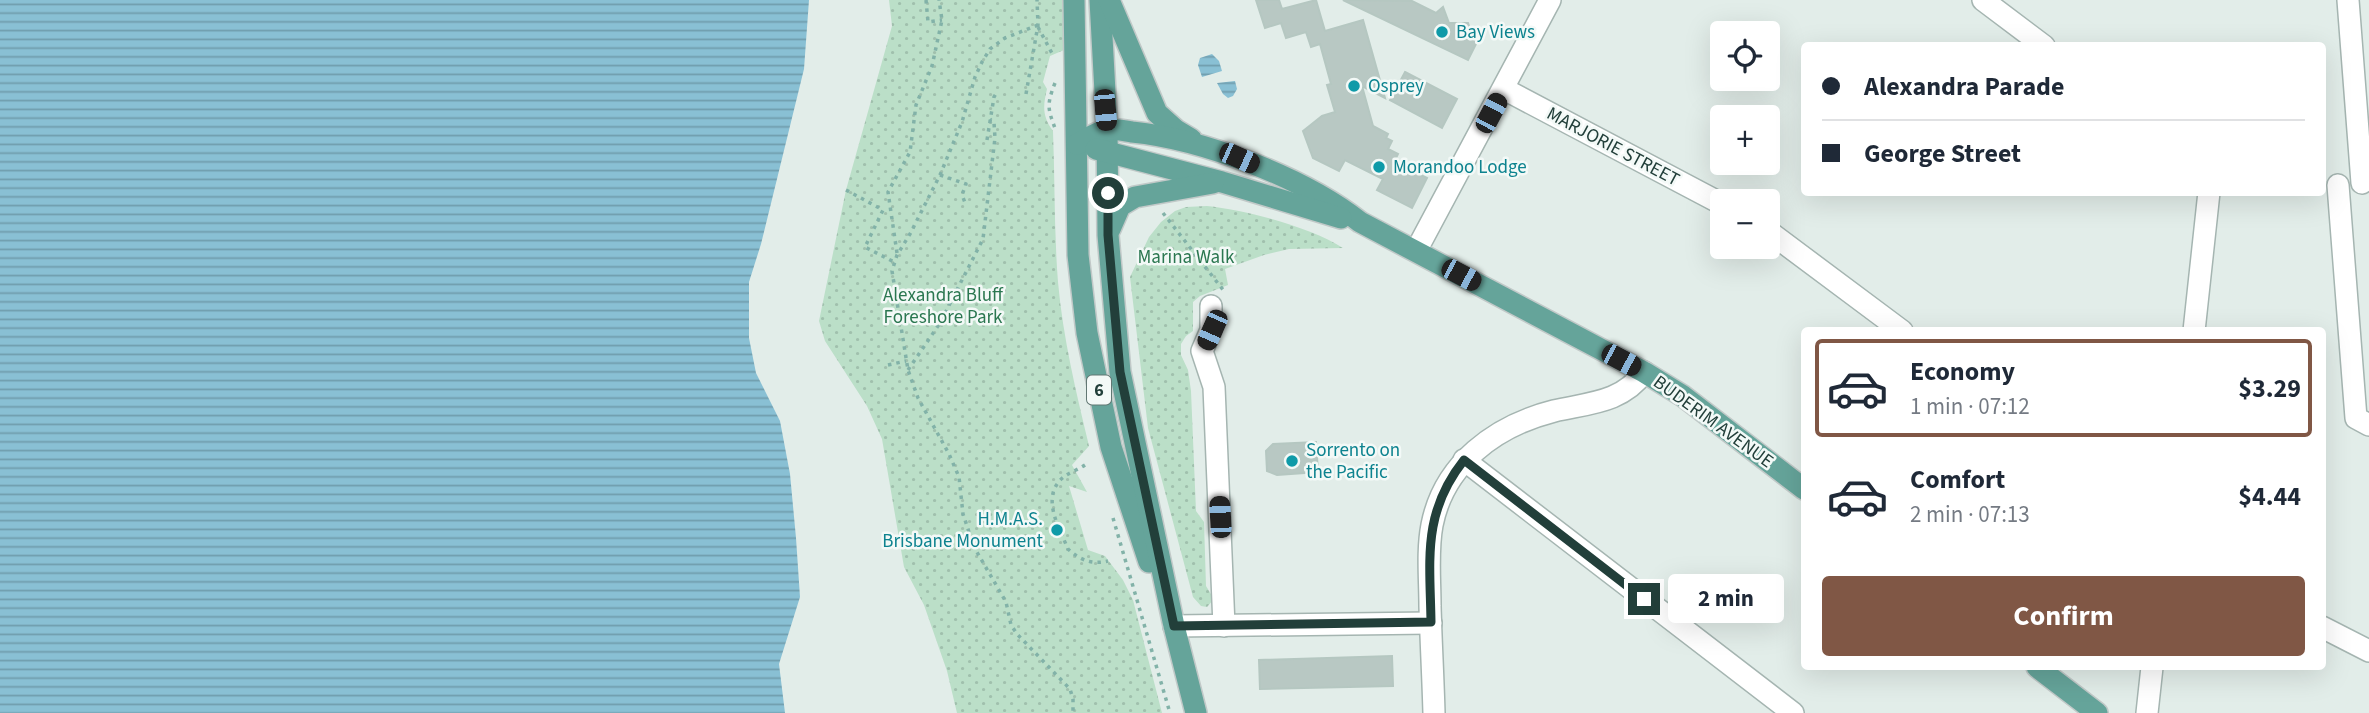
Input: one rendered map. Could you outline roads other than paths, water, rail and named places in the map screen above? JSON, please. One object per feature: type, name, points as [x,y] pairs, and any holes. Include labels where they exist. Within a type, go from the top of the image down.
[{"type":"main road","name":"6","points":[[1074,0],[1078,254],[1087,333],[1111,447],[1174,626]]},
{"type":"main road","name":"6","points":[[1100,0],[1107,129],[1108,235],[1120,372],[1174,626],[1196,713]]},
{"type":"main road","points":[[1109,0],[1157,113],[1176,130],[1202,146]]},
{"type":"main road","points":[[1077,144],[1107,129]]},
{"type":"main road","name":"BUDERIM AVENUE","points":[[1107,129],[1147,133],[1239,158],[1340,206],[1360,222],[1644,372],[1683,397],[1801,487]]},
{"type":"main road","name":"BUDERIM AVENUE","points":[[1077,144],[1360,222]]},
{"type":"main road","points":[[1108,235],[1120,206],[1126,201],[1135,197],[1222,182]]},
{"type":"main road","points":[[2041,670],[2097,713]]},
{"type":"street","points":[[1416,251],[1550,0]]},
{"type":"street","points":[[1983,0],[2039,42]]},
{"type":"street","points":[[2348,0],[2365,182],[2330,185],[2356,418],[2369,425]]},
{"type":"street","name":"MARJORIE STREET","points":[[1504,89],[1710,198]]},
{"type":"street","points":[[2194,327],[2209,196]]},
{"type":"street","points":[[1780,239],[1897,327]]},
{"type":"street","points":[[1218,299],[1212,330],[1202,351],[1214,387],[1224,626]]},
{"type":"street","points":[[1434,713],[1429,562],[1432,528],[1444,490],[1464,460],[1513,425],[1555,411],[1607,400],[1636,384],[1644,372]]},
{"type":"street","points":[[1464,460],[1793,713]]},
{"type":"street","points":[[1174,626],[1431,622]]},
{"type":"street","points":[[2326,629],[2369,651]]},
{"type":"street","points":[[2147,713],[2152,670]]},
{"type":"water","points":[[0,0],[809,0],[804,69],[761,244],[749,282],[749,338],[756,373],[780,421],[790,474],[796,538],[800,597],[779,664],[785,713],[0,713]]},
{"type":"water","points":[[1212,54],[1219,61],[1222,71],[1202,77],[1198,65],[1200,58]]},
{"type":"water","points":[[1235,81],[1237,89],[1233,96],[1228,98],[1217,83]]},
{"type":"place","name":"Bay Views","points":[[1442,32]]},
{"type":"place","name":"Osprey","points":[[1354,86]]},
{"type":"place","name":"Morandoo Lodge","points":[[1379,167]]},
{"type":"place","name":"Sorrento on the Pacific","points":[[1292,461]]},
{"type":"place","name":"H.M.A.S. Brisbane Monument","points":[[1057,530]]},
{"type":"park label","name":"Marina Walk","points":[[1186,257]]},
{"type":"park label","name":"Alexandra Bluff Foreshore Park","points":[[943,306]]}]
